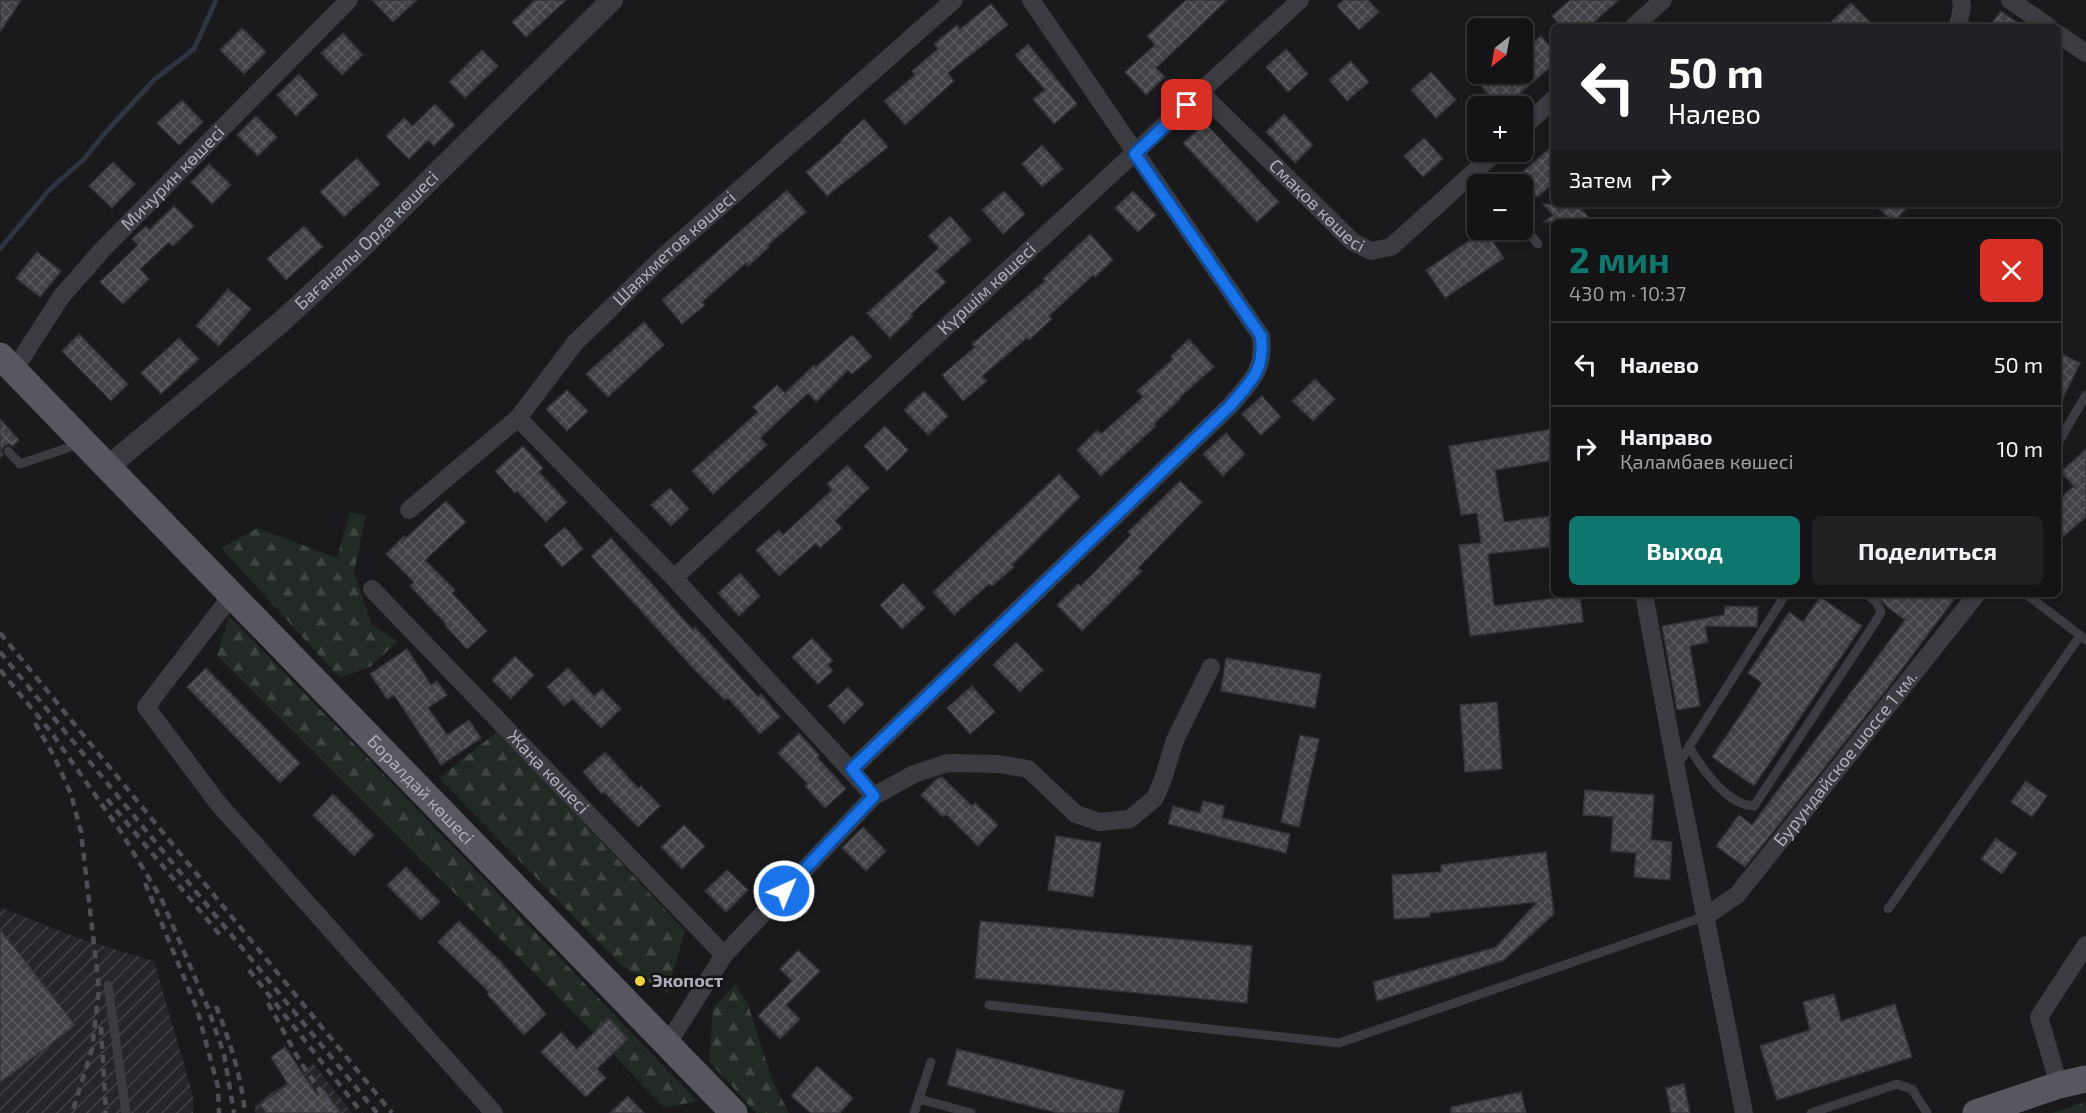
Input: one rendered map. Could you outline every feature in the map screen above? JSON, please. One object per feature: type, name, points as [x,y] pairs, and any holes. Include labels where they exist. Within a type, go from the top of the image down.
[{"type":"main road","points":[[7,363],[84,442]]},
{"type":"main road","name":"Боралдай көшесі","points":[[84,442],[668,1043],[725,1108]]},
{"type":"main road","points":[[1976,1113],[2059,1085],[2086,1079]]},
{"type":"street","name":"Мичурин көшесі","points":[[7,363],[102,250],[349,0]]},
{"type":"street","name":"Бағаналы Орда көшесі","points":[[108,467],[280,323],[358,251],[612,0]]},
{"type":"street","name":"Шаяхметов көшесі","points":[[409,510],[518,418],[575,343],[665,255],[954,0]]},
{"type":"street","points":[[852,769],[1230,406],[1259,368],[1263,354],[1261,336],[1031,0]]},
{"type":"street","name":"Күршім көшесі","points":[[674,578],[1300,0]]},
{"type":"street","points":[[1636,24],[1663,0]]},
{"type":"street","points":[[1958,24],[1961,0]]},
{"type":"street","points":[[2010,0],[2045,24]]},
{"type":"street","points":[[2061,36],[2086,53]]},
{"type":"street","name":"Смақов көшесі","points":[[1201,93],[1353,242],[1371,251],[1391,247],[1485,162]]},
{"type":"street","points":[[1533,118],[1551,102]]},
{"type":"street","points":[[518,418],[674,578],[852,769],[874,796]]},
{"type":"street","name":"Жаңа көшесі","points":[[372,589],[724,955]]},
{"type":"street","points":[[232,595],[146,707],[217,802],[494,1113]]},
{"type":"street","points":[[1645,597],[1744,1113]]},
{"type":"street","name":"Бурундайское шоссе 1 км.","points":[[1706,916],[1737,895],[1975,597]]},
{"type":"street","points":[[668,1043],[724,955],[874,796],[914,774],[948,764],[999,764],[1028,769],[1076,814],[1099,822],[1130,819],[1155,798],[1175,740],[1211,667]]},
{"type":"street","points":[[2059,1085],[2039,1017],[2086,945]]},
{"type":"lane","points":[[1478,168],[1483,174]]},
{"type":"lane","points":[[1533,238],[1538,244]]},
{"type":"lane","points":[[2061,438],[2086,395]]},
{"type":"lane","points":[[8,451],[20,464],[84,442]]},
{"type":"lane","points":[[1676,768],[1784,597]]},
{"type":"lane","points":[[1689,746],[1699,765],[1727,794],[1743,806],[1754,806],[1876,621],[1881,612],[1877,603],[1870,597]]},
{"type":"lane","points":[[1888,909],[2083,638],[2030,597]]},
{"type":"lane","points":[[989,1005],[1339,1043],[1706,916]]},
{"type":"lane","points":[[108,986],[126,1113]]},
{"type":"lane","points":[[914,1113],[931,1062]]},
{"type":"lane","points":[[1811,1113],[1897,1084],[1912,1089],[1927,1113]]},
{"type":"lane","points":[[919,1099],[971,1113]]},
{"type":"shaded area","points":[[0,907],[78,938],[154,961],[193,1095],[193,1113],[0,1113]]},
{"type":"shaded area","points":[[313,1063],[352,1113],[255,1113],[255,1105]]},
{"type":"green space","points":[[350,512],[366,516],[354,572],[372,625],[398,641],[371,666],[340,678],[221,548],[258,528],[337,558]]},
{"type":"green space","points":[[229,616],[697,1101],[664,1108],[584,1023],[217,655]]},
{"type":"green space","points":[[498,731],[685,931],[667,993],[621,965],[439,778]]},
{"type":"green space","points":[[735,985],[748,1004],[772,1080],[789,1113],[756,1113],[709,1061],[713,1008]]},
{"type":"green space","points":[[2086,1102],[2086,1113],[2052,1113]]},
{"type":"building","points":[[0,0],[21,0],[0,32]]},
{"type":"building","points":[[372,0],[417,0],[393,22]]},
{"type":"building","points":[[535,0],[566,0],[526,37],[512,22]]},
{"type":"building","points":[[1186,0],[1227,0],[1156,68],[1165,77],[1146,95],[1125,72],[1155,45],[1147,36]]},
{"type":"building","points":[[1344,0],[1368,0],[1379,12],[1359,30],[1337,6]]},
{"type":"building","points":[[1570,0],[1619,0],[1591,24],[1559,24],[1552,16]]},
{"type":"building","points":[[1851,3],[1872,24],[1829,24]]},
{"type":"building","points":[[991,4],[1008,25],[948,73],[954,81],[905,125],[884,101],[915,75],[912,71],[938,49],[934,44],[957,25],[960,29]]},
{"type":"building","points":[[2001,11],[2019,24],[1991,24]]},
{"type":"building","points":[[242,28],[266,52],[244,74],[220,50]]},
{"type":"building","points":[[343,33],[363,55],[342,75],[321,53]]},
{"type":"building","points":[[1541,36],[1551,48],[1551,67],[1533,82],[1533,43]]},
{"type":"building","points":[[1028,44],[1077,104],[1054,124],[1033,99],[1045,90],[1015,55]]},
{"type":"building","points":[[1286,49],[1308,74],[1288,92],[1266,67]]},
{"type":"building","points":[[482,50],[498,66],[465,98],[449,82]]},
{"type":"building","points":[[1351,61],[1369,82],[1347,101],[1329,80]]},
{"type":"building","points":[[1431,72],[1456,100],[1436,118],[1411,90]]},
{"type":"building","points":[[299,74],[318,95],[296,116],[277,95]]},
{"type":"building","points":[[1480,84],[1531,84],[1517,96],[1490,96]]},
{"type":"building","points":[[182,100],[203,122],[179,145],[157,123]]},
{"type":"building","points":[[435,104],[455,125],[434,146],[428,140],[409,159],[386,136],[404,118],[413,126]]},
{"type":"building","points":[[1284,114],[1313,145],[1295,163],[1266,132]]},
{"type":"building","points":[[256,116],[277,137],[258,156],[237,135]]},
{"type":"building","points":[[864,119],[888,147],[827,196],[806,172]]},
{"type":"building","points":[[1205,123],[1279,202],[1257,222],[1183,143]]},
{"type":"building","points":[[1424,138],[1443,159],[1423,177],[1404,156]]},
{"type":"building","points":[[1042,145],[1063,169],[1042,187],[1022,164]]},
{"type":"building","points":[[1551,148],[1551,185],[1537,197],[1533,192],[1533,174],[1520,174]]},
{"type":"building","points":[[357,158],[380,184],[344,217],[320,192]]},
{"type":"building","points":[[113,162],[135,184],[112,208],[89,186]]},
{"type":"building","points":[[209,164],[231,185],[212,204],[191,182]]},
{"type":"building","points":[[787,190],[806,212],[748,266],[746,263],[702,302],[705,305],[682,324],[662,300]]},
{"type":"building","points":[[1004,191],[1025,214],[1003,234],[982,210]]},
{"type":"building","points":[[1133,191],[1156,215],[1138,232],[1115,208]]},
{"type":"building","points":[[1543,204],[1551,204],[1551,207],[1580,207],[1590,219],[1551,219],[1551,222],[1544,222],[1553,215]]},
{"type":"building","points":[[174,206],[194,226],[173,246],[169,242],[140,269],[149,279],[123,304],[100,282],[138,245],[132,239],[146,226],[149,230]]},
{"type":"building","points":[[1878,207],[1908,207],[1896,219],[1890,219]]},
{"type":"building","points":[[950,216],[971,240],[936,271],[946,282],[911,314],[913,316],[890,338],[867,313],[939,248],[928,236]]},
{"type":"building","points":[[304,226],[323,247],[286,280],[267,259]]},
{"type":"building","points":[[1090,234],[1113,260],[1095,277],[1093,275],[1049,316],[1052,319],[1029,340],[1027,338],[982,376],[987,381],[963,401],[942,375],[975,347],[972,344],[1045,281],[1043,279]]},
{"type":"building","points":[[1470,240],[1492,240],[1504,258],[1445,298],[1426,270]]},
{"type":"building","points":[[37,252],[61,271],[40,297],[16,278]]},
{"type":"building","points":[[228,289],[251,309],[219,346],[196,326]]},
{"type":"building","points":[[644,322],[664,345],[608,397],[586,374]]},
{"type":"building","points":[[79,334],[128,384],[111,401],[62,351]]},
{"type":"building","points":[[852,335],[872,357],[852,374],[848,370],[816,402],[808,393],[760,438],[767,445],[713,494],[692,471],[758,412],[753,407],[777,385],[785,393],[814,365],[816,367]]},
{"type":"building","points":[[179,338],[199,359],[161,394],[141,373]]},
{"type":"building","points":[[1189,339],[1214,367],[1179,398],[1154,424],[1156,426],[1101,476],[1077,450],[1097,430],[1101,434],[1143,397],[1137,391],[1173,359],[1171,356]]},
{"type":"building","points":[[2061,354],[2080,363],[2061,402]]},
{"type":"building","points":[[1315,379],[1335,399],[1313,421],[1292,401]]},
{"type":"building","points":[[567,390],[588,411],[567,431],[546,409]]},
{"type":"building","points":[[924,391],[948,416],[928,435],[904,410]]},
{"type":"building","points":[[1262,396],[1281,417],[1261,435],[1242,414]]},
{"type":"building","points":[[0,419],[19,440],[13,446],[9,444],[4,446],[1,450],[3,455],[0,458]]},
{"type":"building","points":[[885,426],[908,450],[887,471],[864,446]]},
{"type":"building","points":[[1551,429],[1551,461],[1495,470],[1504,522],[1551,516],[1551,546],[1488,554],[1494,606],[1580,597],[1583,622],[1470,636],[1459,545],[1481,543],[1477,513],[1461,515],[1449,446]]},
{"type":"building","points":[[1226,433],[1245,454],[1223,476],[1203,454]]},
{"type":"building","points":[[523,446],[543,468],[539,472],[567,502],[546,522],[495,471]]},
{"type":"building","points":[[2086,449],[2086,517],[2061,538],[2061,497],[2074,486],[2061,472]]},
{"type":"building","points":[[847,465],[869,488],[835,521],[842,528],[820,548],[816,543],[779,576],[756,550],[779,530],[783,535],[832,490],[827,484]]},
{"type":"building","points":[[1059,474],[1080,497],[1012,565],[1014,567],[992,586],[989,584],[954,615],[933,592]]},
{"type":"building","points":[[1180,481],[1202,502],[1138,568],[1142,571],[1082,631],[1057,605],[1078,584],[1081,586],[1131,535],[1128,532]]},
{"type":"building","points":[[670,488],[689,509],[671,526],[651,505]]},
{"type":"building","points":[[446,501],[466,522],[425,560],[455,590],[452,593],[487,631],[467,649],[410,586],[414,582],[386,554]]},
{"type":"building","points":[[565,527],[583,549],[562,567],[544,545]]},
{"type":"building","points":[[611,538],[693,630],[695,627],[758,697],[761,694],[780,717],[760,734],[728,698],[725,700],[693,668],[591,556]]},
{"type":"building","points":[[740,573],[760,596],[739,616],[718,593]]},
{"type":"building","points":[[903,583],[925,608],[902,629],[880,605]]},
{"type":"building","points":[[1820,597],[1862,626],[1754,786],[1712,757],[1762,683],[1748,673],[1789,612],[1803,622]]},
{"type":"building","points":[[1879,597],[1956,597],[1887,689],[1745,867],[1716,846],[1739,815],[1752,825],[1905,620],[1885,605]]},
{"type":"building","points":[[1725,606],[1758,607],[1757,627],[1705,626],[1708,642],[1690,646],[1700,706],[1677,710],[1662,626],[1724,615]]},
{"type":"building","points":[[812,638],[833,661],[828,665],[833,671],[818,684],[792,657]]},
{"type":"building","points":[[1016,642],[1043,670],[1020,692],[993,665]]},
{"type":"building","points":[[407,649],[431,685],[437,681],[447,695],[428,708],[447,735],[469,720],[481,738],[441,765],[394,695],[387,699],[370,674]]},
{"type":"building","points":[[515,656],[534,675],[511,699],[492,680]]},
{"type":"building","points":[[1226,658],[1321,674],[1315,708],[1221,691]]},
{"type":"building","points":[[206,668],[300,763],[280,783],[187,687]]},
{"type":"building","points":[[568,668],[594,696],[602,689],[621,709],[601,728],[573,699],[564,706],[547,687]]},
{"type":"building","points":[[972,686],[995,712],[970,734],[947,708]]},
{"type":"building","points":[[848,687],[864,704],[844,724],[828,706]]},
{"type":"building","points":[[1497,702],[1502,769],[1465,772],[1460,705]]},
{"type":"building","points":[[799,733],[846,789],[825,808],[805,786],[808,784],[778,753]]},
{"type":"building","points":[[1300,735],[1319,739],[1299,827],[1281,822]]},
{"type":"building","points":[[605,752],[638,788],[641,786],[660,806],[638,827],[604,792],[602,794],[583,772]]},
{"type":"building","points":[[942,777],[972,806],[975,803],[998,825],[978,846],[946,814],[943,817],[921,795],[938,778]]},
{"type":"building","points":[[2026,781],[2047,796],[2032,817],[2011,802]]},
{"type":"building","points":[[1585,790],[1654,795],[1651,840],[1672,842],[1670,880],[1634,877],[1636,853],[1611,851],[1613,817],[1583,815]]},
{"type":"building","points":[[333,794],[374,835],[354,856],[313,815]]},
{"type":"building","points":[[1203,801],[1225,806],[1222,818],[1290,834],[1286,853],[1168,824],[1173,806],[1200,813]]},
{"type":"building","points":[[684,825],[705,846],[682,869],[661,847]]},
{"type":"building","points":[[863,827],[886,851],[866,871],[842,848]]},
{"type":"building","points":[[1056,836],[1101,843],[1093,897],[1048,890]]},
{"type":"building","points":[[1996,838],[2017,853],[2002,874],[1981,859]]},
{"type":"building","points":[[1546,852],[1554,914],[1504,960],[1377,1001],[1373,982],[1496,947],[1537,902],[1430,913],[1430,917],[1394,919],[1392,875],[1441,872],[1441,865]]},
{"type":"building","points":[[406,867],[440,902],[421,920],[387,885]]},
{"type":"building","points":[[727,870],[748,890],[726,912],[705,891]]},
{"type":"building","points":[[459,921],[500,961],[546,1014],[524,1035],[487,994],[489,992],[438,942]]},
{"type":"building","points":[[980,921],[1252,946],[1247,1003],[975,978]]},
{"type":"building","points":[[0,929],[75,1025],[0,1083]]},
{"type":"building","points":[[798,950],[820,971],[786,1005],[800,1019],[780,1039],[758,1016],[792,981],[780,969]]},
{"type":"building","points":[[1834,994],[1841,1021],[1895,1004],[1912,1057],[1777,1100],[1760,1046],[1810,1030],[1803,1002]]},
{"type":"building","points":[[609,1018],[628,1039],[597,1069],[606,1078],[586,1097],[541,1052],[561,1032],[577,1049]]},
{"type":"building","points":[[285,1047],[317,1095],[324,1090],[341,1113],[266,1113],[260,1105],[288,1084],[271,1057]]},
{"type":"building","points":[[957,1049],[1124,1091],[1118,1113],[1058,1113],[947,1085]]},
{"type":"building","points":[[817,1066],[853,1098],[840,1113],[811,1113],[791,1096]]},
{"type":"building","points":[[1684,1084],[1690,1113],[1671,1113],[1666,1088]]},
{"type":"building","points":[[1521,1092],[1526,1113],[1451,1113],[1451,1107]]},
{"type":"building","points":[[628,1096],[644,1113],[610,1113]]},
{"type":"waterway","points":[[0,249],[50,189],[84,159],[155,79],[194,49],[216,0]]},
{"type":"railway","points":[[0,633],[392,1113]]},
{"type":"railway","points":[[0,652],[377,1113]]},
{"type":"railway","points":[[0,670],[51,732],[121,832],[161,898],[208,1008],[224,1054],[234,1113]]},
{"type":"railway","points":[[35,723],[55,758],[71,794],[81,832],[99,988],[92,1049],[72,1113]]},
{"type":"railway","points":[[107,799],[220,935]]},
{"type":"railway","points":[[145,883],[197,1009],[218,1087],[219,1113]]},
{"type":"railway","points":[[249,970],[362,1113]]},
{"type":"railway","points":[[268,1003],[301,1063],[336,1113]]},
{"type":"railway","points":[[216,1006],[234,1059],[245,1113]]},
{"type":"railway","points":[[101,1027],[106,1113]]},
{"type":"place","name":"Экопост","points":[[640,981]]},
{"type":"route","points":[[784,891],[874,796],[852,769],[1230,406],[1259,368],[1263,354],[1261,336],[1135,154],[1187,105]]}]
